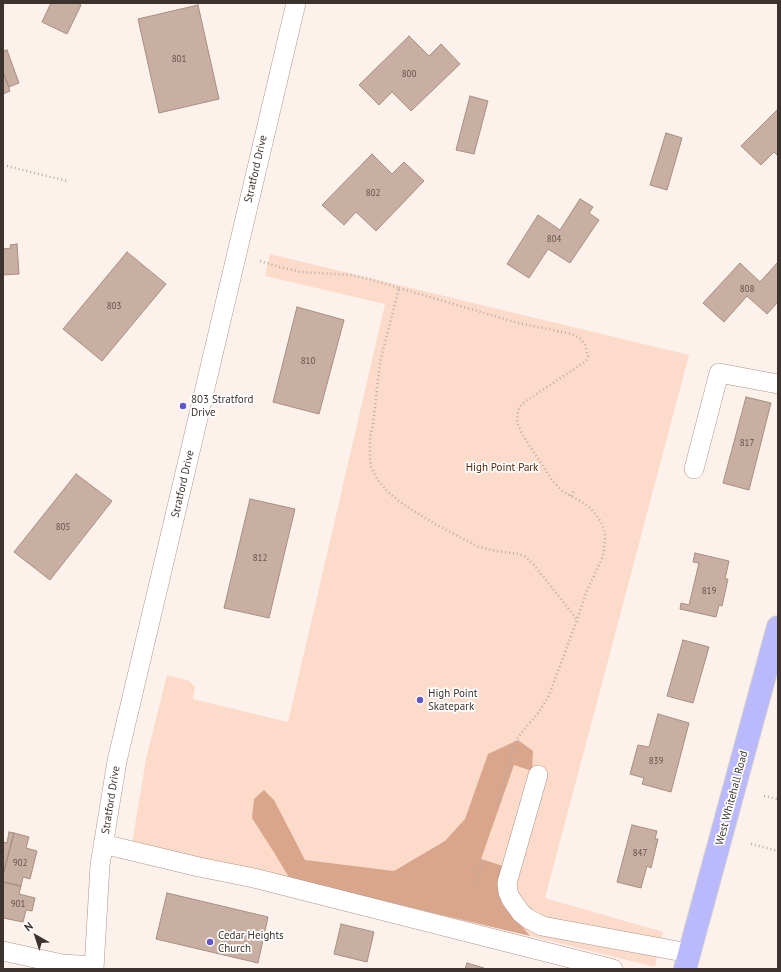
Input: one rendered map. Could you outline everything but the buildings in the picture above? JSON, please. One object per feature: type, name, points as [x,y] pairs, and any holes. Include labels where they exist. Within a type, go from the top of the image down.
[{"type":"main road","name":"West Whitehall Road","points":[[687,961],[778,627]]},
{"type":"street","name":"Stratford Drive","points":[[94,967],[100,865],[117,761],[296,3]]},
{"type":"street","points":[[694,469],[719,373],[778,384]]},
{"type":"street","points":[[538,776],[507,883],[508,892],[511,899],[521,913],[542,926],[687,961]]},
{"type":"street","points":[[104,844],[199,867],[254,878],[613,969]]},
{"type":"street","points":[[3,950],[62,964],[94,967]]},
{"type":"path","points":[[3,165],[67,181]]},
{"type":"path","points":[[260,261],[301,272],[350,275],[369,279],[518,323],[572,334],[581,339],[585,346],[588,356],[586,361],[521,405],[518,411],[517,422],[528,444],[552,480],[562,491],[590,508],[597,516],[605,533],[603,556],[586,593],[548,698],[514,744],[511,760],[497,805]]},
{"type":"path","points":[[399,288],[380,362],[373,426],[370,438],[370,458],[373,472],[387,491],[394,497],[435,524],[479,546],[496,551],[519,554],[526,557],[577,620]]},
{"type":"path","points":[[571,496],[574,491]]},
{"type":"path","points":[[764,796],[778,799]]},
{"type":"path","points":[[751,844],[778,851]]},
{"type":"path","points":[[471,871],[482,860],[480,873],[474,884]]},
{"type":"green space","name":"High Point Park","points":[[270,254],[689,355],[545,898],[663,932],[655,967],[331,888],[132,843],[146,759],[167,675],[190,681],[195,688],[193,699],[288,722],[385,304],[265,276]]},
{"type":"shaded area","points":[[518,740],[533,751],[532,771],[514,765],[481,859],[503,866],[516,919],[530,936],[290,879],[252,818],[254,799],[264,790],[274,800],[305,860],[394,871],[445,841],[465,819],[488,754]]},
{"type":"place","name":"803 Stratford Drive","points":[[183,406]]},
{"type":"place","name":"High Point Skatepark","points":[[420,700]]},
{"type":"place","name":"Cedar Heights Church","points":[[210,942]]}]
